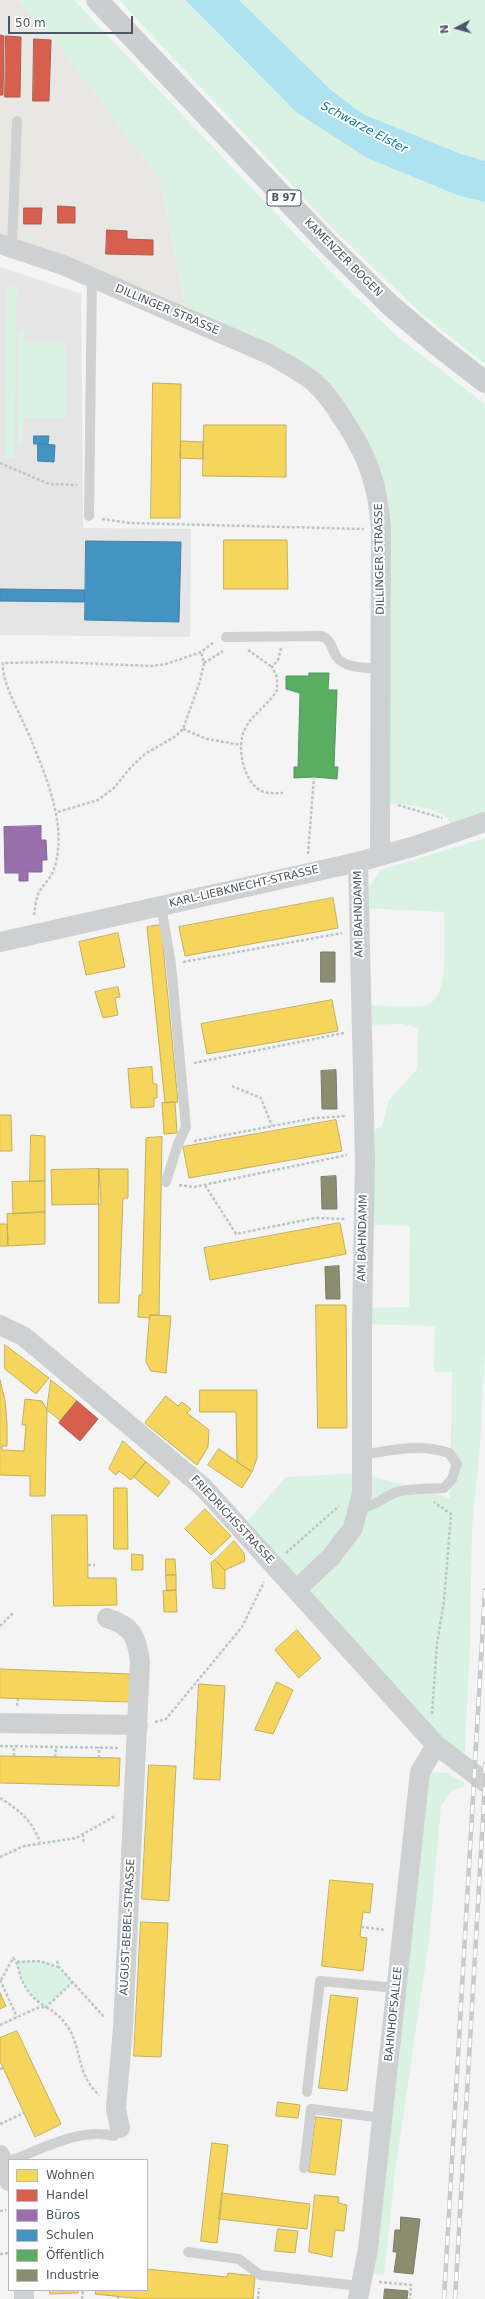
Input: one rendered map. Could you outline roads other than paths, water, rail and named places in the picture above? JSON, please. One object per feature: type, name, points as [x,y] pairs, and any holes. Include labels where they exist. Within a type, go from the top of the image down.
[{"type":"main road","name":"KAMENZER BOGEN","points":[[97,0],[328,244],[391,306],[436,344],[485,382]]},
{"type":"street","name":"DILLINGER STRASSE","points":[[6,246],[63,265],[269,354],[295,369],[315,384],[332,402],[360,444],[374,480],[379,503],[381,529],[380,856]]},
{"type":"street","name":"KARL-LIEBKNECHT-STRASSE","points":[[0,942],[358,862],[456,833],[485,822]]},
{"type":"street","name":"AM BAHNDAMM","points":[[296,1590],[331,1557],[353,1528],[360,1507],[362,1493],[363,1220],[365,1152],[358,862]]},
{"type":"street","name":"FRIEDRICHSSTRASSE","points":[[0,1325],[23,1336],[35,1345],[184,1469],[241,1527],[436,1745],[485,1782]]},
{"type":"street","name":"AUGUST-BEBEL-STRASSE","points":[[107,1618],[120,1622],[132,1632],[138,1642],[140,1662],[123,2028],[116,2109],[117,2132]]},
{"type":"street","points":[[0,1723],[138,1725]]},
{"type":"street","name":"BAHNHOFSALLEE","points":[[365,2289],[420,1772],[436,1745]]},
{"type":"lane","points":[[6,246],[17,121]]},
{"type":"lane","points":[[89,516],[92,278]]},
{"type":"lane","points":[[226,637],[322,636],[329,640],[337,658],[347,665],[381,669]]},
{"type":"lane","points":[[161,906],[171,964],[186,1127],[178,1144],[166,1182]]},
{"type":"lane","points":[[360,1507],[365,1507],[385,1500],[395,1493],[415,1489],[444,1488],[452,1479],[457,1464],[449,1453],[439,1449],[419,1448],[362,1455]]},
{"type":"lane","points":[[307,2092],[320,1981],[397,1988]]},
{"type":"lane","points":[[304,2168],[311,2109],[383,2118]]},
{"type":"lane","name":"AUGUST-BEBEL-STRASSE","points":[[20,2159],[85,2135],[117,2132]]},
{"type":"lane","points":[[188,2252],[239,2259],[260,2275],[365,2289]]},
{"type":"water","name":"Schwarze Elster","points":[[185,0],[239,0],[332,91],[363,114],[461,154],[485,161],[485,202],[457,195],[367,158],[296,112]]},
{"type":"railway","points":[[444,2299],[485,1590]]},
{"type":"railway","points":[[485,1764],[485,1778]]},
{"type":"railway","points":[[455,2299],[485,1783]]}]
